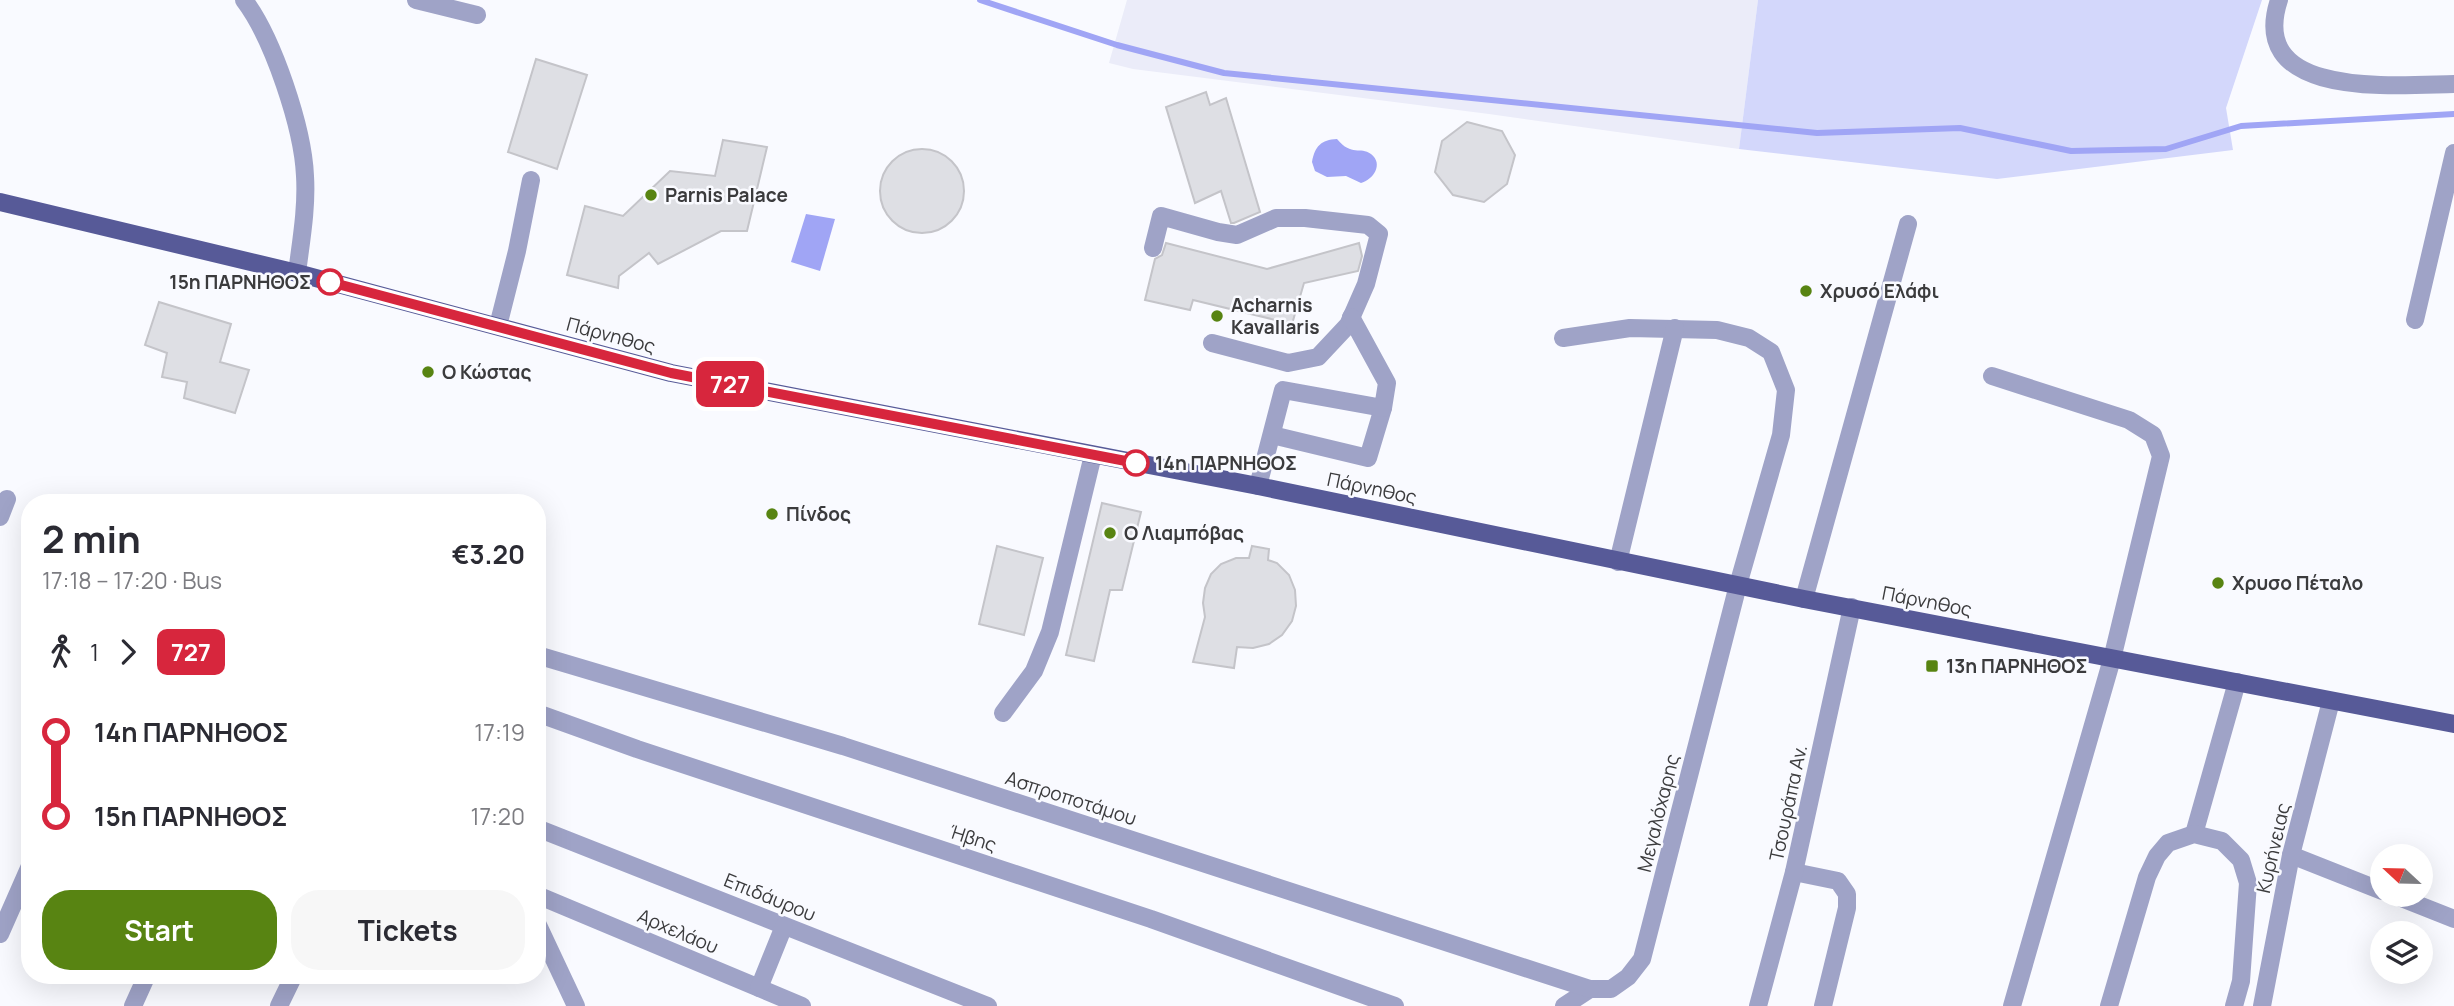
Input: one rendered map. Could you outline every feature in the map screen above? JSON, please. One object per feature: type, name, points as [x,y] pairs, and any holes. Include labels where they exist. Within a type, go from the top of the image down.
[{"type":"main road","name":"Πάρνηθος","points":[[0,202],[297,273],[671,373],[1258,486],[1804,599],[2454,724]]},
{"type":"street","points":[[244,0],[276,65],[300,138],[305,177],[304,217],[297,273]]},
{"type":"street","points":[[416,0],[477,15]]},
{"type":"street","points":[[2279,0],[2273,23],[2278,47],[2295,65],[2307,72],[2344,82],[2454,84]]},
{"type":"street","points":[[2415,320],[2454,153]]},
{"type":"street","points":[[498,326],[531,180]]},
{"type":"street","points":[[1153,248],[1161,216],[1218,232],[1237,234],[1276,218],[1305,218],[1368,225],[1379,234],[1366,284],[1352,317],[1348,325],[1318,357],[1288,363],[1212,343]]},
{"type":"street","points":[[1804,599],[1908,224]]},
{"type":"street","points":[[1272,435],[1368,458],[1383,408],[1387,383],[1352,317]]},
{"type":"street","name":"Μεγαλόχαρης","points":[[1563,338],[1630,328],[1717,330],[1749,338],[1771,352],[1786,390],[1781,435],[1738,585],[1642,959],[1628,977],[1611,989],[1590,989],[1564,1006]]},
{"type":"street","points":[[1618,562],[1675,328]]},
{"type":"street","points":[[1258,486],[1288,363]]},
{"type":"street","points":[[1992,376],[2129,421],[2152,435],[2161,456],[2112,659],[2012,1006]]},
{"type":"street","points":[[1283,390],[1383,408]]},
{"type":"street","points":[[1003,713],[1034,671],[1050,632],[1093,455]]},
{"type":"street","points":[[0,517],[7,499]]},
{"type":"street","name":"Τσουράπα Αν.","points":[[1758,1006],[1794,873],[1852,607]]},
{"type":"street","name":"Ασπροποτάμου","points":[[546,658],[843,746],[1590,989]]},
{"type":"street","points":[[2194,834],[2237,682]]},
{"type":"street","name":"Κυρήνειας","points":[[2262,1006],[2291,855],[2331,701]]},
{"type":"street","name":"Ήβης","points":[[546,716],[1151,919],[1395,1006]]},
{"type":"street","name":"Επιδάυρου","points":[[546,832],[988,1006]]},
{"type":"street","points":[[2109,1006],[2147,877],[2157,856],[2168,844],[2194,834],[2222,841],[2241,860],[2248,883],[2241,981],[2234,1006]]},
{"type":"street","points":[[2291,855],[2370,886]]},
{"type":"street","points":[[1794,873],[1838,881],[1847,894],[1844,920],[1823,1006]]},
{"type":"street","points":[[0,934],[21,886]]},
{"type":"street","name":"Αρχελάου","points":[[546,899],[802,1006]]},
{"type":"street","points":[[2424,907],[2454,919]]},
{"type":"street","points":[[760,988],[784,926]]},
{"type":"street","points":[[2122,1006],[2132,929]]},
{"type":"street","points":[[546,942],[576,1006]]},
{"type":"street","points":[[133,1006],[143,984]]},
{"type":"street","points":[[279,1006],[290,984]]},
{"type":"shaded area","points":[[1127,0],[1758,0],[1739,149],[1133,69],[1109,63]]},
{"type":"shaded area","points":[[1758,0],[2262,0],[2226,108],[2233,150],[1997,179],[1739,149]]},
{"type":"water","points":[[1337,139],[1351,150],[1367,152],[1375,158],[1377,167],[1369,179],[1361,183],[1346,176],[1327,177],[1315,171],[1312,162],[1317,148],[1323,142]]},
{"type":"water","points":[[806,214],[835,219],[820,271],[791,262]]},
{"type":"building","points":[[536,59],[587,75],[557,169],[508,152]]},
{"type":"building","points":[[1206,92],[1210,105],[1226,98],[1260,212],[1234,223],[1231,223],[1221,191],[1195,203],[1166,107]]},
{"type":"building","points":[[1467,122],[1502,131],[1515,155],[1507,184],[1484,202],[1453,195],[1435,172],[1442,141]]},
{"type":"building","points":[[723,140],[767,147],[747,231],[721,231],[658,264],[649,253],[619,276],[618,288],[567,275],[585,206],[623,216],[670,171],[715,176]]},
{"type":"building","points":[[922,149],[938,152],[952,161],[961,175],[964,191],[961,207],[952,221],[938,230],[922,233],[906,230],[892,221],[883,207],[880,191],[883,175],[892,161],[906,152]]},
{"type":"building","points":[[1166,243],[1267,269],[1359,243],[1362,256],[1358,271],[1304,283],[1292,324],[1193,300],[1190,310],[1145,300],[1155,259],[1162,255]]},
{"type":"building","points":[[159,302],[231,324],[220,362],[249,370],[235,413],[184,398],[187,382],[162,377],[167,353],[145,345]]},
{"type":"building","points":[[1102,503],[1141,512],[1122,590],[1110,590],[1094,661],[1066,655]]},
{"type":"building","points":[[997,546],[1043,558],[1024,635],[979,624]]},
{"type":"building","points":[[1252,546],[1269,549],[1268,560],[1277,563],[1289,575],[1295,590],[1296,606],[1292,621],[1282,635],[1269,644],[1253,648],[1237,647],[1234,668],[1193,662],[1205,617],[1205,588],[1211,574],[1221,564],[1236,558],[1249,558]]},
{"type":"waterway","points":[[980,0],[1117,45],[1224,73],[1817,133],[1960,128],[2071,151],[2166,149],[2241,126],[2454,114]]},
{"type":"bus line","name":"727","points":[[330,282],[671,373],[1136,463]]},
{"type":"place","name":"Parnis Palace","points":[[651,195]]},
{"type":"place","name":"15η ΠΑΡΝΗΘΟΣ","points":[[330,282]]},
{"type":"place","name":"Χρυσό Ελάφι","points":[[1806,291]]},
{"type":"place","name":"Acharnis Kavallaris","points":[[1217,316]]},
{"type":"place","name":"Ο Κώστας","points":[[428,372]]},
{"type":"place","name":"14η ΠΑΡΝΗΘΟΣ","points":[[1136,463]]},
{"type":"place","name":"Πίνδος","points":[[772,514]]},
{"type":"place","name":"Ο Λιαμπόβας","points":[[1110,533]]},
{"type":"place","name":"Χρυσο Πέταλο","points":[[2218,583]]},
{"type":"place","name":"13η ΠΑΡΝΗΘΟΣ","points":[[1932,666]]}]
